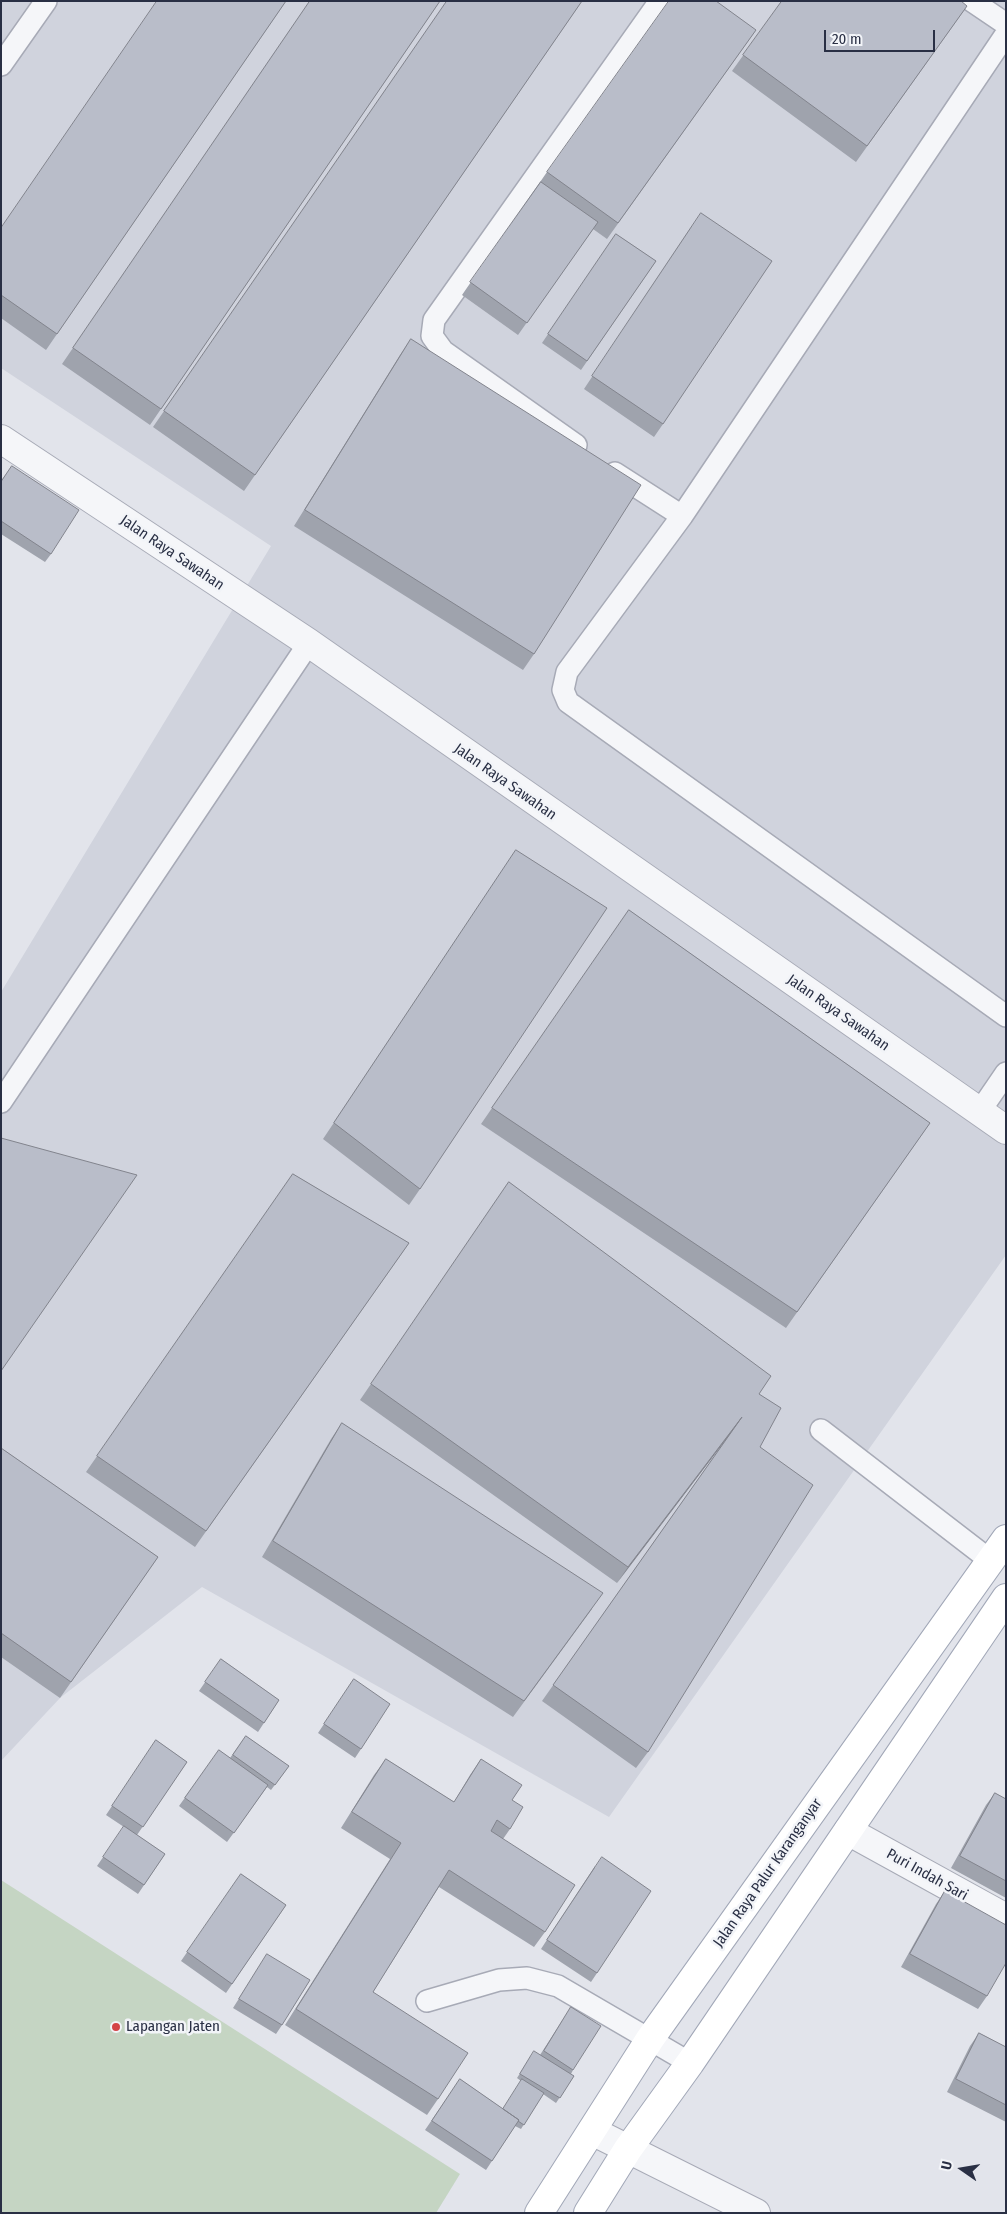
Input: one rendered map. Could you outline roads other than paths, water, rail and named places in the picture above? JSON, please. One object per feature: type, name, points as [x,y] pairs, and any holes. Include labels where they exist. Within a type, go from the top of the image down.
[{"type":"main road","name":"Jalan Raya Palur Karanganyar","points":[[539,2213],[650,2039],[1006,1538]]},
{"type":"main road","points":[[588,2213],[640,2155],[690,2064],[1006,1598]]},
{"type":"street","name":"Jalan Raya Sawahan","points":[[1,440],[309,643],[1006,1130]]},
{"type":"street","name":"Puri Indah Sari","points":[[848,1831],[1006,1918]]},
{"type":"street","points":[[592,2131],[756,2213]]},
{"type":"lane","points":[[1,65],[46,1]]},
{"type":"lane","points":[[660,1],[434,320],[432,336],[443,351],[636,488],[682,516]]},
{"type":"lane","points":[[972,1],[1006,24]]},
{"type":"lane","points":[[1006,34],[682,516],[567,672],[563,690],[568,702],[1006,1016]]},
{"type":"lane","points":[[1,1102],[309,643]]},
{"type":"lane","points":[[980,1112],[1006,1073]]},
{"type":"lane","points":[[822,1430],[990,1560]]},
{"type":"lane","points":[[427,2001],[499,1980],[527,1978],[558,1986],[690,2064]]},
{"type":"place","name":"Lapangan Jaten","points":[[116,2027]]}]
